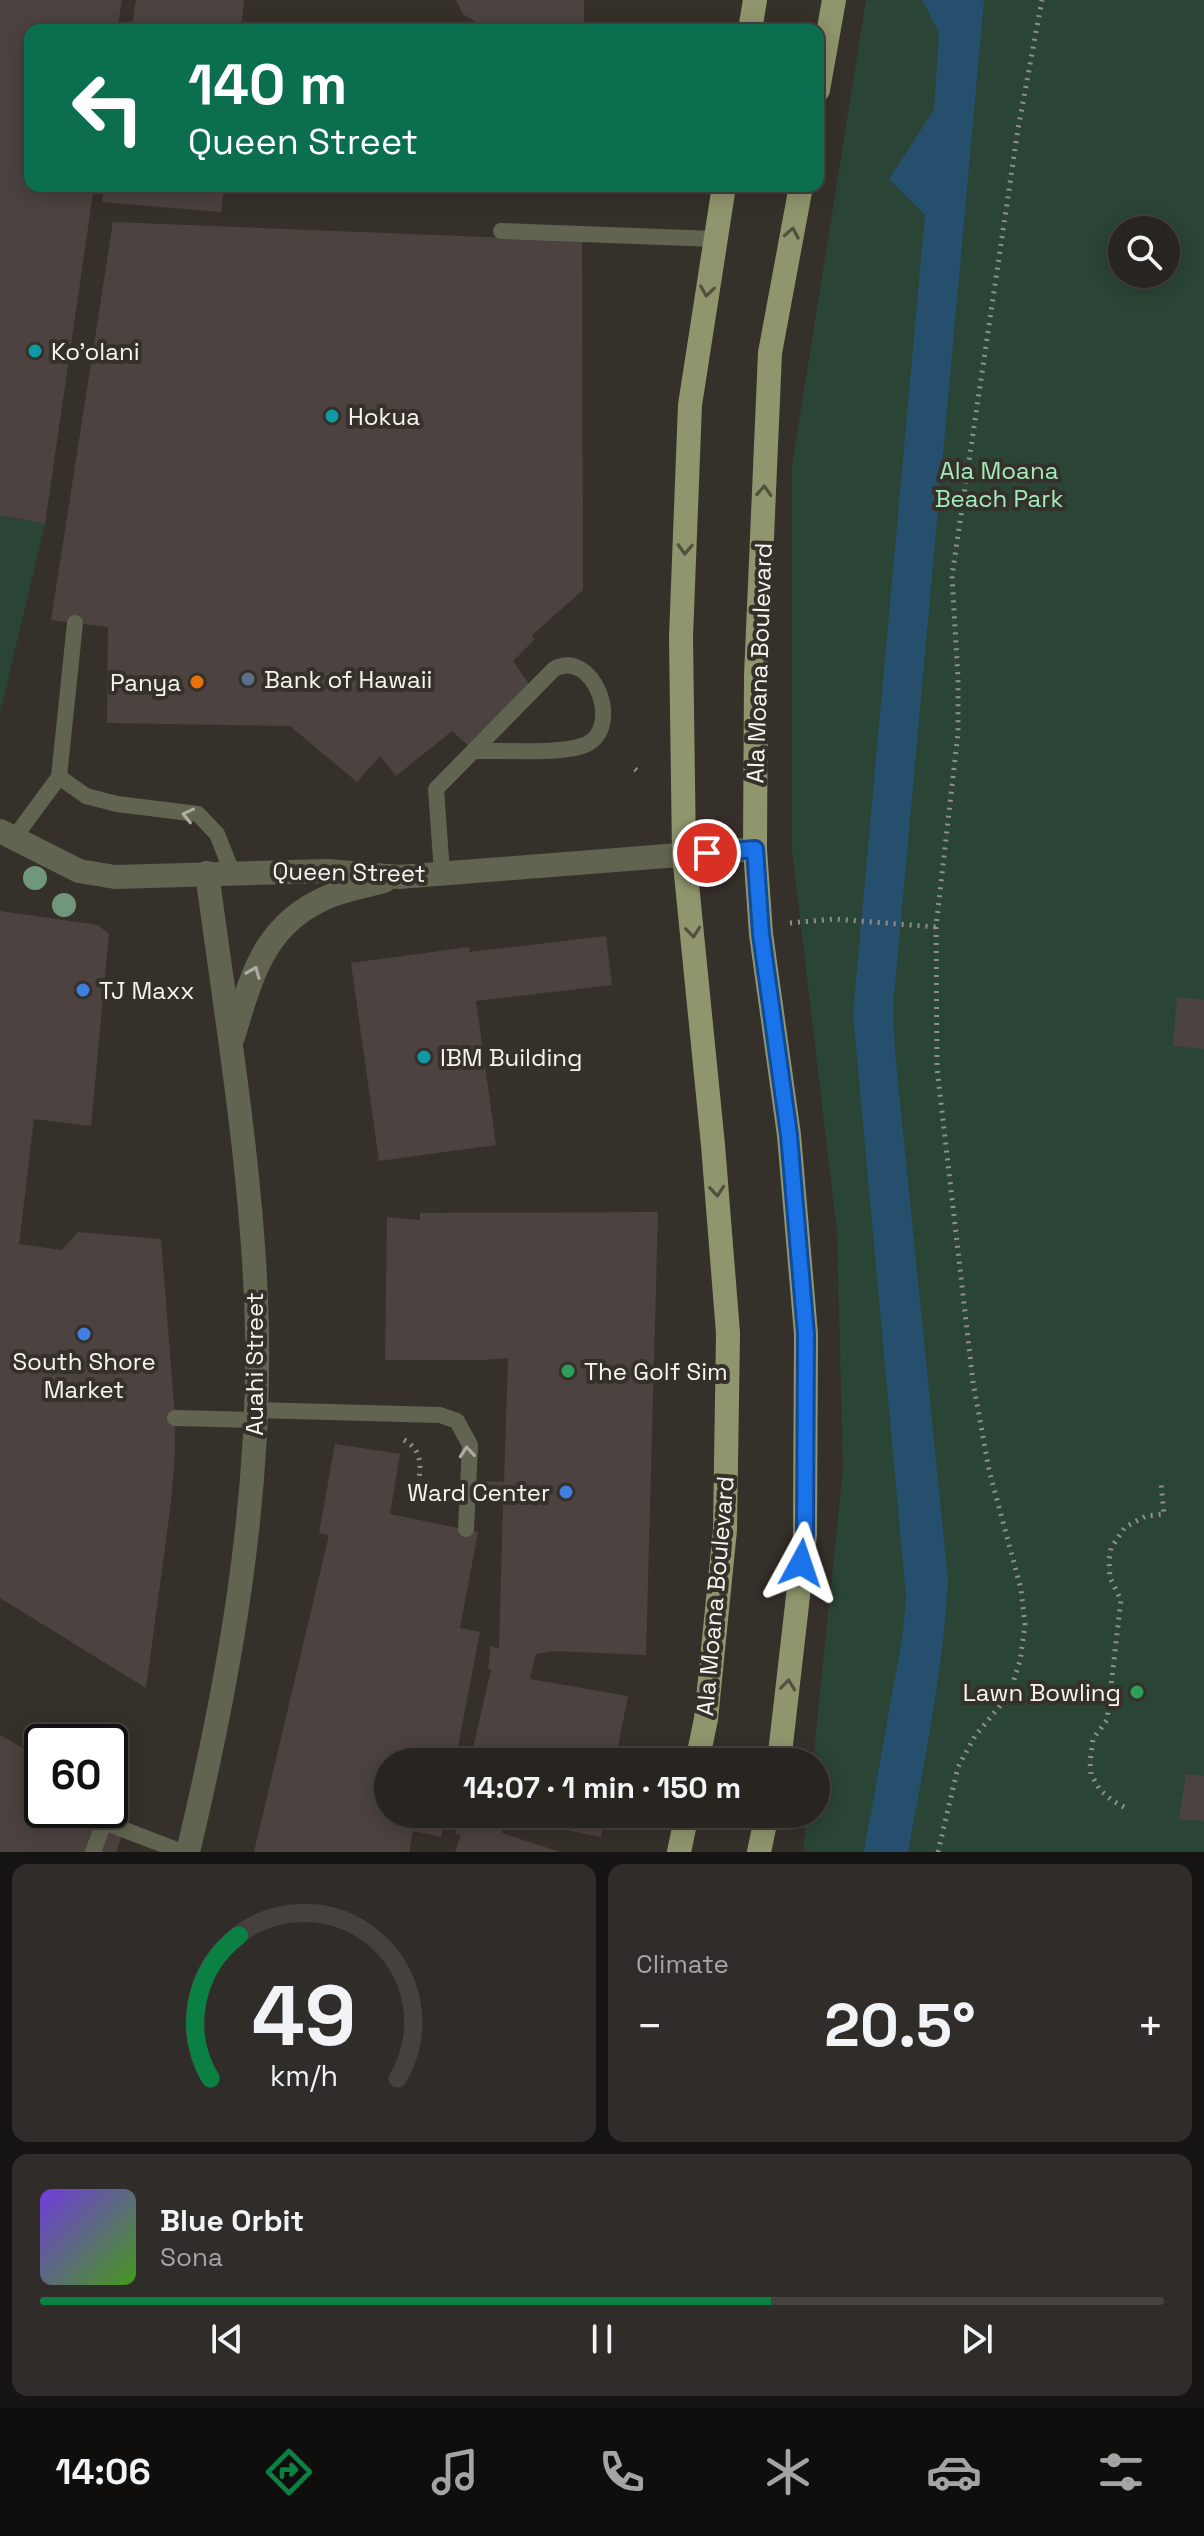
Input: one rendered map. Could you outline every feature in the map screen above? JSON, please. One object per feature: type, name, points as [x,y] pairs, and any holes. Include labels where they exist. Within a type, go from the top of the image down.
[{"type":"main road","points":[[751,24],[755,0]]},
{"type":"main road","points":[[824,56],[834,0]]},
{"type":"main road","name":"Ala Moana Boulevard","points":[[700,1748],[706,1719],[725,1530],[728,1333],[684,854],[681,637],[690,405],[723,192]]},
{"type":"main road","name":"Ala Moana Boulevard","points":[[781,1748],[805,1535],[806,1334],[789,1135],[761,934],[755,849],[756,676],[770,353],[800,192]]},
{"type":"main road","points":[[679,1852],[684,1828]]},
{"type":"main road","points":[[759,1852],[764,1828]]},
{"type":"street","name":"Queen Street","points":[[7,834],[79,871],[115,877],[328,871],[399,877],[755,849]]},
{"type":"street","name":"Auahi Street","points":[[185,1852],[215,1740],[232,1648],[243,1570],[255,1415],[257,1332],[252,1233],[230,1047],[220,873]]},
{"type":"street","points":[[230,1047],[253,971],[272,938],[311,905],[332,895],[399,877]]},
{"type":"lane","points":[[501,231],[715,239]]},
{"type":"lane","points":[[7,834],[59,777],[75,623]]},
{"type":"lane","points":[[442,873],[436,789],[554,669],[563,664],[576,666],[597,686],[603,721],[599,735],[588,744],[573,748],[476,751]]},
{"type":"lane","points":[[59,777],[86,796],[117,804],[198,814],[217,834],[220,873]]},
{"type":"lane","points":[[175,1418],[440,1415],[457,1421],[470,1445],[466,1529]]},
{"type":"lane","points":[[93,1852],[104,1822],[185,1852]]},
{"type":"path","points":[[938,1852],[958,1767],[975,1736],[1009,1695],[1020,1661],[1025,1625],[1021,1589],[989,1470],[971,1366],[937,1068],[936,927],[958,733],[952,576],[1018,129],[1042,0]]},
{"type":"path","points":[[635,769],[641,774]]},
{"type":"path","points":[[790,923],[834,919],[936,927]]},
{"type":"path","points":[[392,1439],[406,1440],[417,1450],[421,1462],[418,1486]]},
{"type":"path","points":[[1124,1807],[1100,1790],[1091,1774],[1090,1762],[1093,1739],[1107,1720],[1121,1600],[1112,1584],[1109,1560],[1111,1548],[1125,1527],[1146,1516],[1164,1514],[1161,1483]]},
{"type":"green space","name":"Ala Moana Beach Park","points":[[866,0],[1204,0],[1204,1852],[803,1852],[806,1828],[830,1828],[830,1748],[814,1748],[843,1468],[837,1232],[792,850],[792,466]]},
{"type":"green space","points":[[0,515],[45,524],[0,713]]},
{"type":"water","points":[[922,0],[984,0],[893,1008],[948,1581],[937,1683],[908,1852],[864,1852],[903,1633],[906,1596],[853,1014],[925,215],[889,179],[934,110],[939,32]]},
{"type":"building","name":"Ko'olani","points":[[0,0],[122,0],[118,24],[24,24],[24,192],[93,192],[45,524],[0,515]]},
{"type":"building","points":[[136,0],[244,0],[242,24],[132,24]]},
{"type":"building","points":[[456,0],[584,0],[584,24],[475,24],[463,15]]},
{"type":"building","points":[[104,192],[223,192],[221,212],[102,202]]},
{"type":"building","name":"Hokua","points":[[113,222],[582,241],[583,590],[532,635],[534,640],[513,661],[533,690],[473,750],[452,731],[396,776],[380,756],[357,782],[290,726],[107,723],[108,627],[51,620]]},
{"type":"building","name":"South Shore Market","points":[[0,911],[98,925],[109,934],[91,1126],[34,1119],[19,1244],[62,1250],[78,1232],[161,1239],[175,1452],[146,1688],[0,1598]]},
{"type":"building","name":"IBM Building","points":[[606,936],[612,985],[476,1001],[496,1145],[379,1161],[351,963],[469,947],[470,952]]},
{"type":"building","points":[[1177,997],[1204,1000],[1204,1049],[1173,1046]]},
{"type":"building","name":"Ward Center","points":[[658,1212],[646,1655],[552,1651],[536,1654],[530,1679],[628,1696],[618,1748],[473,1748],[491,1669],[488,1669],[491,1646],[499,1649],[503,1504],[480,1502],[483,1481],[504,1482],[508,1358],[385,1360],[387,1217],[420,1220],[420,1213]]},
{"type":"building","points":[[335,1444],[400,1454],[390,1514],[478,1532],[460,1628],[480,1632],[458,1748],[374,1748],[374,1828],[443,1828],[441,1837],[413,1831],[409,1852],[254,1852],[329,1535],[319,1533]]},
{"type":"building","points":[[0,1735],[24,1749],[24,1828],[124,1828],[116,1852],[0,1852]]},
{"type":"building","points":[[1186,1774],[1204,1776],[1204,1821],[1179,1819]]},
{"type":"building","points":[[456,1828],[503,1828],[502,1833],[560,1852],[455,1852],[461,1835],[455,1833]]},
{"type":"building","points":[[556,1828],[603,1828],[601,1837]]},
{"type":"place","name":"Ko'olani","points":[[35,351]]},
{"type":"place","name":"Hokua","points":[[332,416]]},
{"type":"place","name":"Bank of Hawaii","points":[[248,679]]},
{"type":"place","name":"Panya","points":[[197,682]]},
{"type":"place","name":"TJ Maxx","points":[[83,990]]},
{"type":"place","name":"IBM Building","points":[[424,1057]]},
{"type":"place","name":"South Shore Market","points":[[84,1334]]},
{"type":"place","name":"The Golf Sim","points":[[568,1371]]},
{"type":"place","name":"Ward Center","points":[[566,1492]]},
{"type":"place","name":"Lawn Bowling","points":[[1137,1692]]},
{"type":"route","points":[[707,853],[755,849],[761,934],[789,1135],[806,1334],[805,1535],[801,1563]]}]
